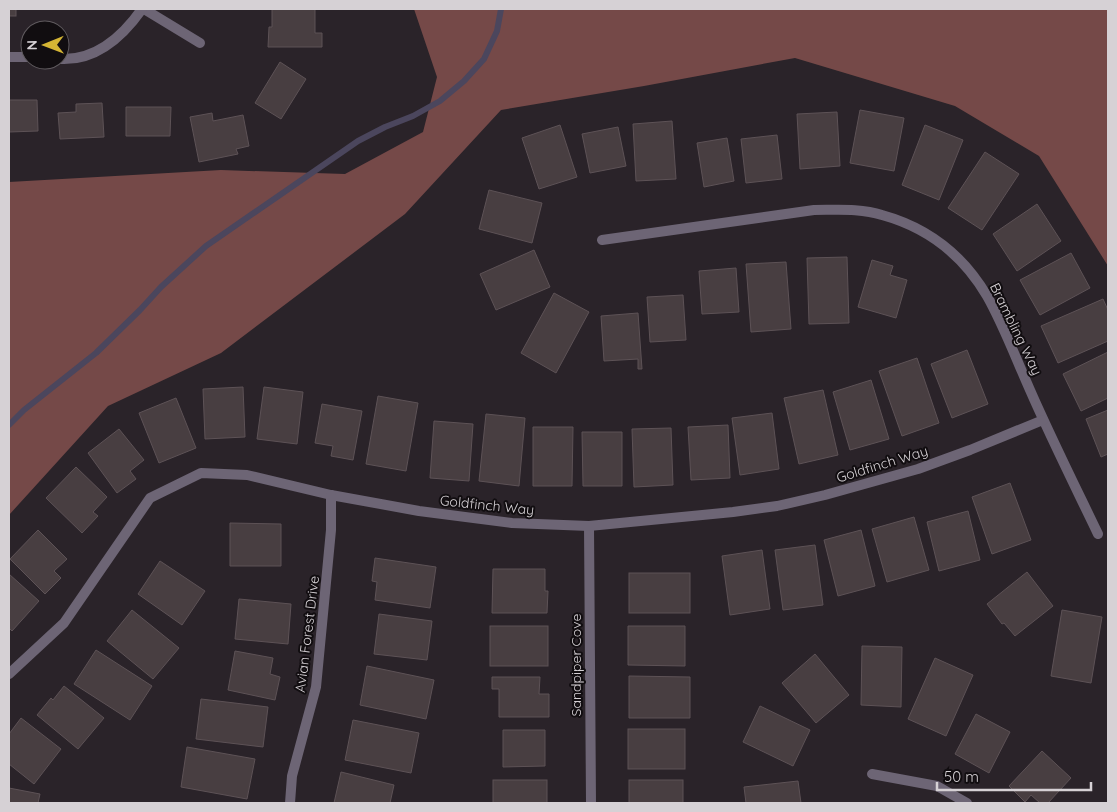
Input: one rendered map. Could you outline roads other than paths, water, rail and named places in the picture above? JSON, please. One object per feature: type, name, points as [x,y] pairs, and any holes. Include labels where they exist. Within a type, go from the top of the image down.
[{"type":"street","points":[[70,58],[92,54],[112,43],[123,34],[143,9],[200,43]]},
{"type":"street","name":"Brambling Way","points":[[602,240],[814,210],[847,210],[881,214],[919,229],[946,246],[969,270],[988,297],[1043,420],[1098,534]]},
{"type":"street","name":"Goldfinch Way","points":[[9,674],[64,623],[150,498],[201,473],[247,475],[331,495],[419,511],[544,525],[589,526],[734,512],[777,506],[825,495],[926,466],[1043,420]]},
{"type":"street","name":"Avian Forest Drive","points":[[290,803],[292,776],[316,687],[331,530],[331,495]]},
{"type":"street","name":"Sandpiper Cove","points":[[589,526],[591,803]]},
{"type":"street","points":[[872,774],[937,786],[967,803]]},
{"type":"waterway","points":[[9,425],[24,410],[96,353],[161,287],[206,246],[358,141],[385,127],[413,116],[440,101],[464,81],[484,59],[497,31],[501,9]]}]
